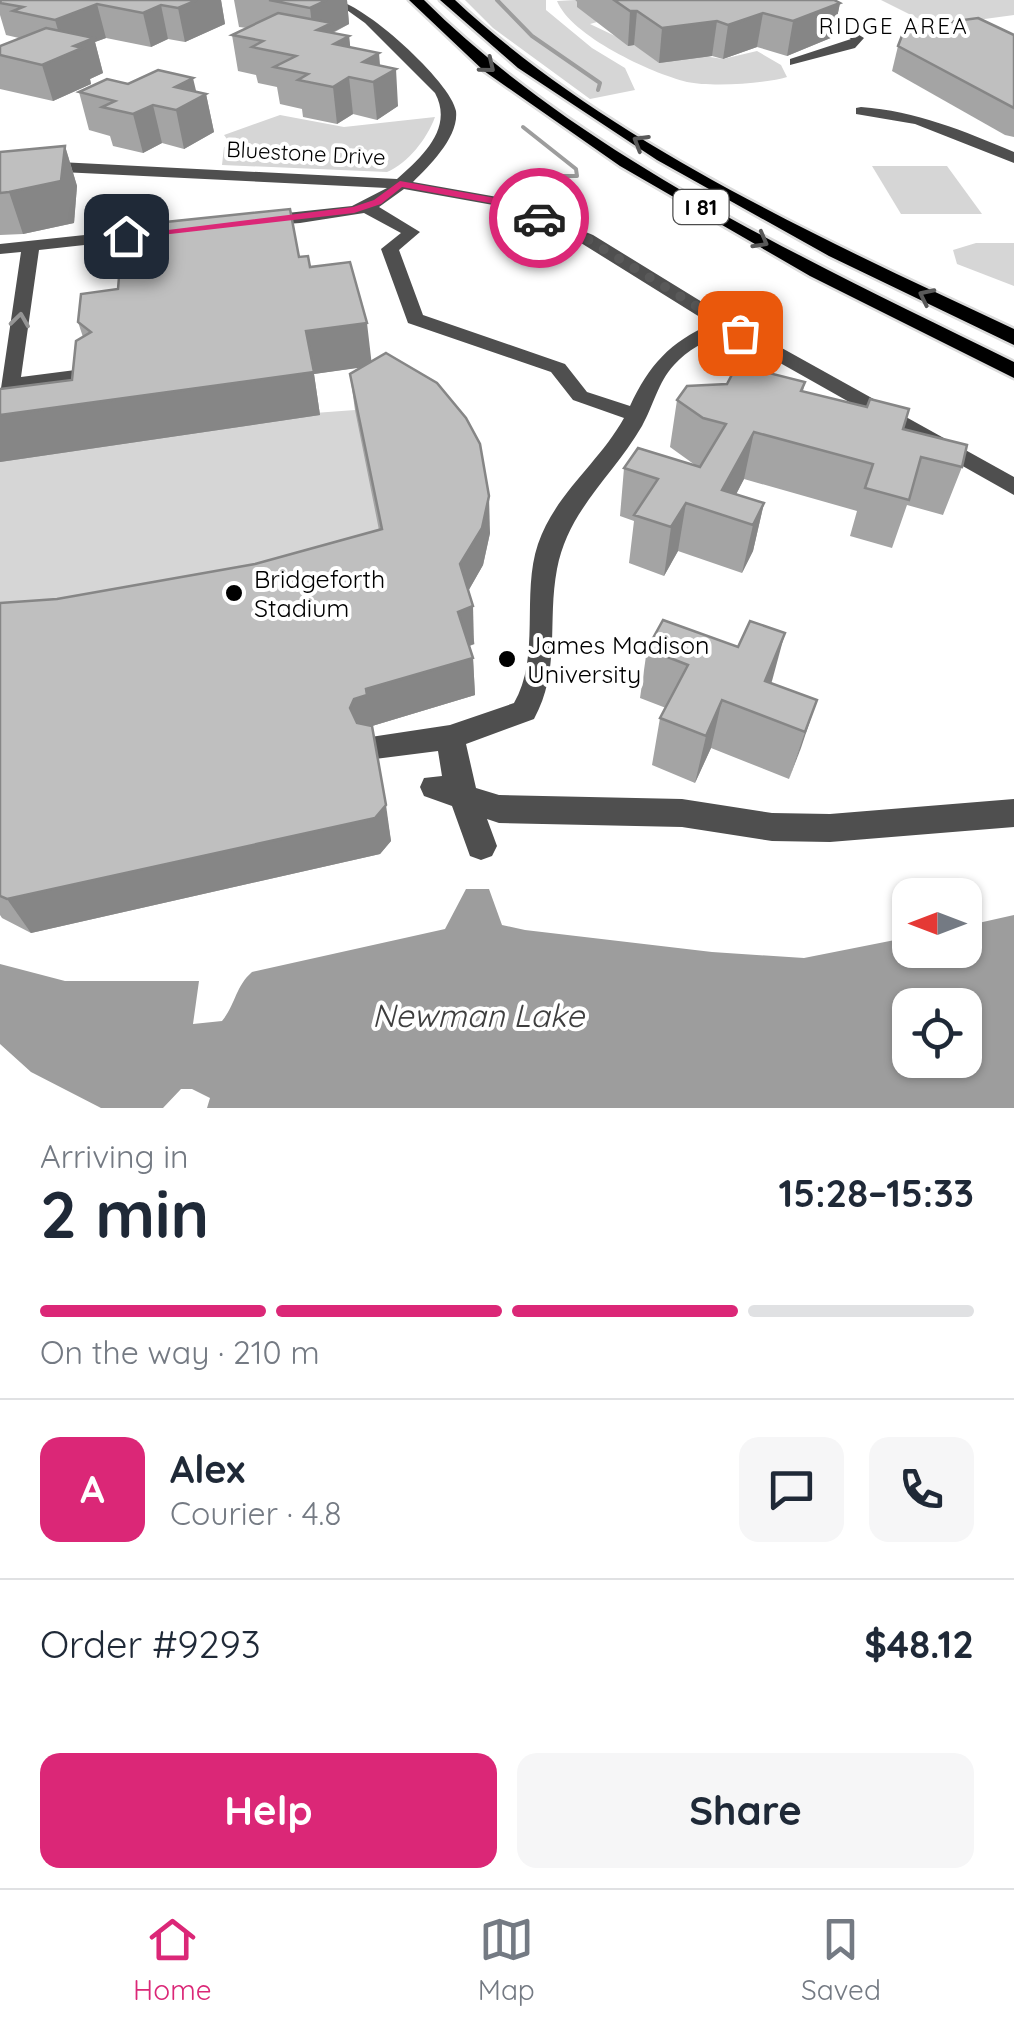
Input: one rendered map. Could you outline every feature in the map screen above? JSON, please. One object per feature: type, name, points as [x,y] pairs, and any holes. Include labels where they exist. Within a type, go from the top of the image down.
[{"type":"highway","name":"I 81","points":[[416,0],[462,45],[542,108],[656,181],[808,267],[1014,370]]},
{"type":"highway","name":"I 81","points":[[447,0],[518,60],[628,136],[777,220],[1014,338]]},
{"type":"street","points":[[234,224],[366,207],[400,184],[442,137],[449,120],[448,104],[434,84],[369,20],[339,0]]},
{"type":"street","points":[[794,62],[851,45],[858,38],[795,0]]},
{"type":"street","points":[[861,112],[891,112],[924,121],[1014,158]]},
{"type":"street","points":[[178,170],[192,156]]},
{"type":"street","name":"Bluestone Drive","points":[[0,164],[400,184],[512,206],[587,239],[726,326],[1014,487]]},
{"type":"street","points":[[366,207],[412,232],[390,249],[414,319],[558,368],[580,396],[637,415]]},
{"type":"street","points":[[0,249],[68,229],[80,232],[87,240],[185,229]]},
{"type":"street","points":[[29,239],[4,387],[91,374]]},
{"type":"street","points":[[375,747],[450,737],[513,717],[532,701],[537,686],[541,585],[552,539],[577,492],[624,437],[667,359],[690,342],[726,326]]},
{"type":"street","points":[[450,737],[481,846]]},
{"type":"street","points":[[435,786],[499,808],[682,813],[772,827],[830,828],[1014,813]]},
{"type":"shaded area","points":[[465,0],[546,0],[546,10],[592,48],[625,68],[635,90],[590,99],[493,28]]},
{"type":"shaded area","points":[[575,0],[597,22],[590,24],[634,45],[723,59],[757,51],[781,65],[787,77],[697,84],[672,77],[634,62],[578,27],[557,1]]},
{"type":"shaded area","points":[[881,0],[1014,0],[1014,15],[933,26]]},
{"type":"shaded area","points":[[280,115],[344,127],[435,117],[416,149],[387,172],[222,165],[224,147],[232,146],[224,135]]},
{"type":"shaded area","points":[[872,166],[947,166],[982,214],[901,214]]},
{"type":"shaded area","points":[[976,243],[1014,243],[1014,286],[957,264],[953,250]]},
{"type":"shaded area","name":"Bridgeforth Stadium","points":[[355,410],[483,565],[462,602],[475,644],[460,650],[475,695],[372,726],[0,801],[0,436]]},
{"type":"water","name":"Newman Lake","points":[[466,889],[489,889],[502,925],[525,930],[712,952],[804,958],[892,941],[892,968],[982,968],[982,922],[1014,915],[1014,1108],[207,1108],[210,1098],[192,1089],[181,1089],[163,1108],[101,1108],[31,1072],[0,1044],[0,964],[65,981],[199,981],[193,1024],[222,1021],[252,972],[445,929]]},
{"type":"building","points":[[197,0],[178,8],[161,5],[143,13],[97,4],[55,20],[13,11],[23,7],[0,3]]},
{"type":"building","points":[[269,0],[327,0],[310,8]]},
{"type":"building","points":[[614,0],[840,3],[793,21],[763,13],[728,25],[717,21],[662,28]]},
{"type":"building","points":[[278,13],[332,23],[317,30],[349,36],[334,44],[379,53],[363,62],[396,69],[373,82],[349,77],[333,87],[298,80],[308,74],[274,67],[296,56],[252,47],[263,41],[232,35]]},
{"type":"building","points":[[978,18],[1014,35],[1014,108],[898,46],[905,28]]},
{"type":"building","points":[[46,28],[94,38],[74,46],[82,48],[42,65],[0,55],[0,46]]},
{"type":"building","points":[[158,70],[193,78],[175,87],[206,94],[176,110],[153,105],[133,114],[102,107],[115,101],[79,92],[107,79],[128,84]]},
{"type":"building","points":[[65,146],[61,181],[0,193],[0,152]]},
{"type":"building","points":[[290,209],[299,257],[308,256],[310,267],[350,262],[367,323],[306,331],[314,372],[0,415],[0,389],[72,380],[76,341],[91,332],[78,322],[81,294],[118,289],[119,277],[126,276],[128,226]]},
{"type":"building","points":[[386,353],[437,383],[466,418],[480,444],[489,496],[482,528],[460,564],[473,606],[458,612],[473,658],[366,689],[367,695],[354,699],[350,708],[357,723],[372,726],[386,805],[375,818],[7,899],[0,896],[0,603],[57,599],[255,564],[382,529],[350,374]]},
{"type":"building","points":[[737,365],[805,382],[801,391],[867,407],[870,399],[909,409],[903,429],[967,445],[962,467],[921,457],[909,500],[865,488],[873,464],[754,432],[722,490],[764,503],[753,525],[686,503],[671,527],[634,515],[658,479],[624,468],[638,448],[700,467],[726,424],[703,418],[677,400],[687,386],[727,384]]},
{"type":"building","points":[[663,620],[738,647],[750,621],[785,633],[765,681],[817,700],[805,732],[722,700],[706,736],[660,718],[688,665],[647,649]]},
{"type":"waterway","points":[[497,0],[532,36],[600,83],[598,90]]},
{"type":"waterway","points":[[523,127],[576,169],[577,176],[561,176],[567,195],[558,214]]},
{"type":"way so far","points":[[539,218],[587,239],[740,333]]},
{"type":"place","name":"Bridgeforth Stadium","points":[[234,593]]},
{"type":"place","name":"James Madison University","points":[[507,659]]},
{"type":"district","name":"RIDGE AREA","points":[[894,26]]},
{"type":"route","points":[[126,236],[354,210],[378,202],[400,184],[498,201],[539,218]]}]
